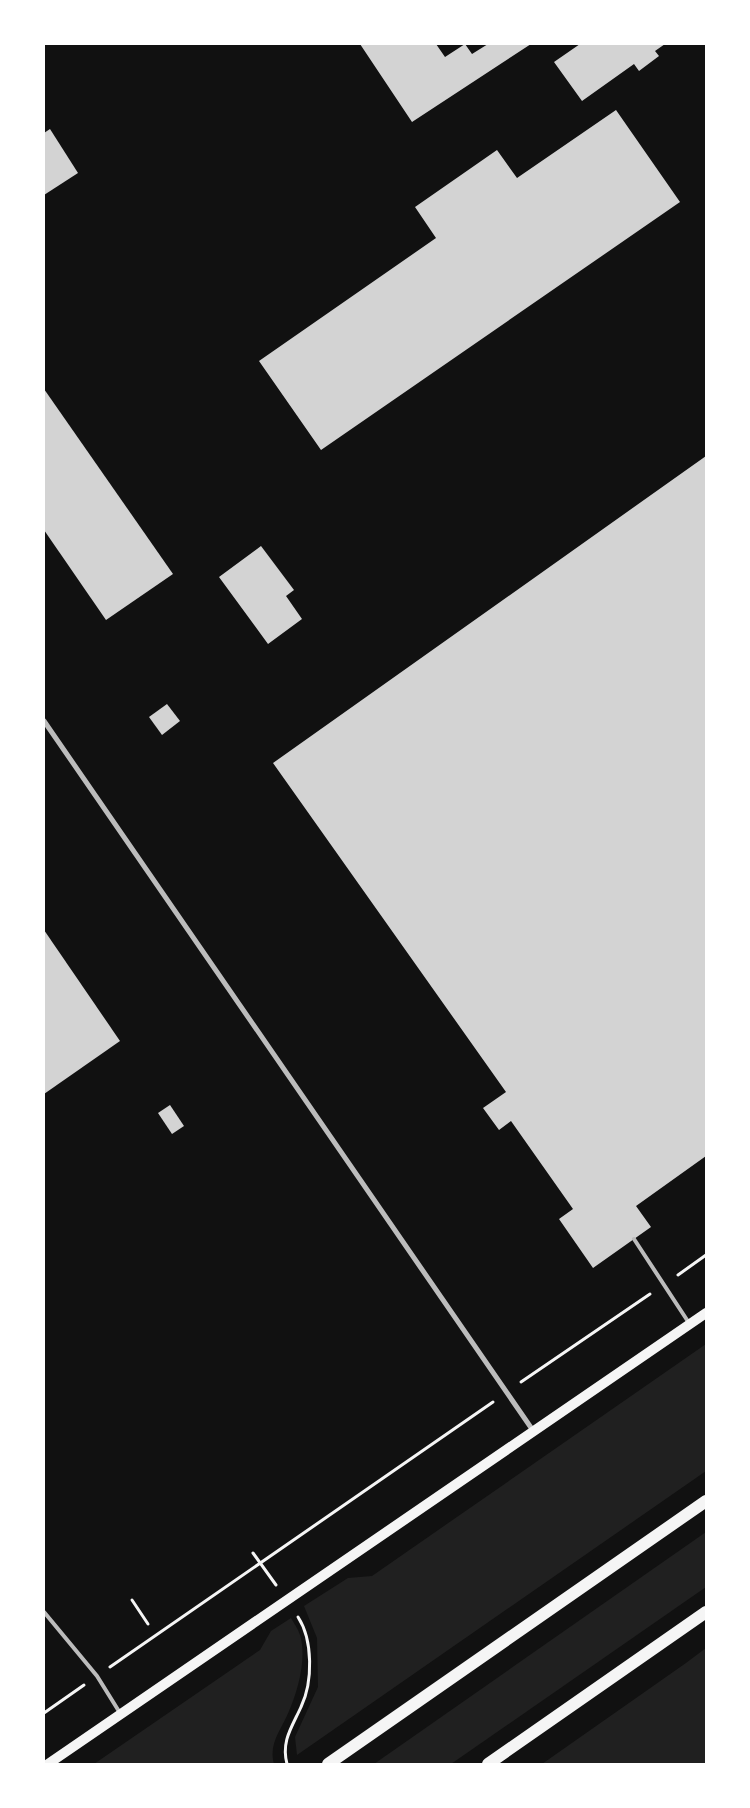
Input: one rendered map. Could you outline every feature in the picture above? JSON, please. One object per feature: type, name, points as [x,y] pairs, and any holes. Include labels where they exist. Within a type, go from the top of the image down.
[{"type":"main road","points":[[48,1764],[288,1602],[706,1313]]},
{"type":"main road","points":[[328,1764],[706,1501]]},
{"type":"main road","points":[[488,1764],[706,1612]]},
{"type":"street","points":[[44,721],[534,1433]]},
{"type":"lane","points":[[634,1239],[690,1324]]},
{"type":"lane","points":[[44,1612],[97,1676],[122,1715]]},
{"type":"path","points":[[44,1713],[706,1255]]},
{"type":"path","points":[[253,1553],[300,1619],[308,1640],[308,1681],[302,1705],[288,1730],[284,1750],[286,1764]]},
{"type":"path","points":[[132,1600],[148,1624]]},
{"type":"shaded area","points":[[706,1344],[706,1471],[297,1755],[295,1737],[318,1687],[317,1638],[304,1606],[348,1578],[372,1576]]},
{"type":"shaded area","points":[[706,1532],[706,1587],[451,1764],[374,1764]]},
{"type":"shaded area","points":[[291,1618],[300,1635],[303,1654],[302,1664],[292,1703],[274,1743],[274,1764],[94,1764],[260,1650],[271,1631]]},
{"type":"shaded area","points":[[706,1648],[706,1764],[542,1764],[686,1663]]},
{"type":"building","points":[[360,44],[436,44],[445,57],[465,44],[472,54],[488,44],[531,44],[412,122]]},
{"type":"building","points":[[580,44],[665,44],[655,51],[659,56],[639,71],[634,64],[582,101],[554,62]]},
{"type":"building","points":[[616,110],[680,202],[321,450],[259,361],[436,238],[415,207],[497,150],[517,178]]},
{"type":"building","points":[[50,129],[78,173],[44,195],[44,133]]},
{"type":"building","points":[[44,389],[173,574],[106,620],[44,530]]},
{"type":"building","points":[[706,456],[706,1156],[636,1206],[651,1227],[593,1268],[559,1219],[573,1209],[511,1121],[499,1130],[483,1108],[506,1092],[273,763]]},
{"type":"building","points":[[261,546],[294,590],[286,596],[302,619],[268,644],[219,577]]},
{"type":"building","points":[[167,704],[180,721],[162,735],[149,717]]},
{"type":"building","points":[[44,930],[120,1041],[44,1094]]},
{"type":"building","points":[[170,1105],[184,1126],[172,1134],[158,1113]]}]
